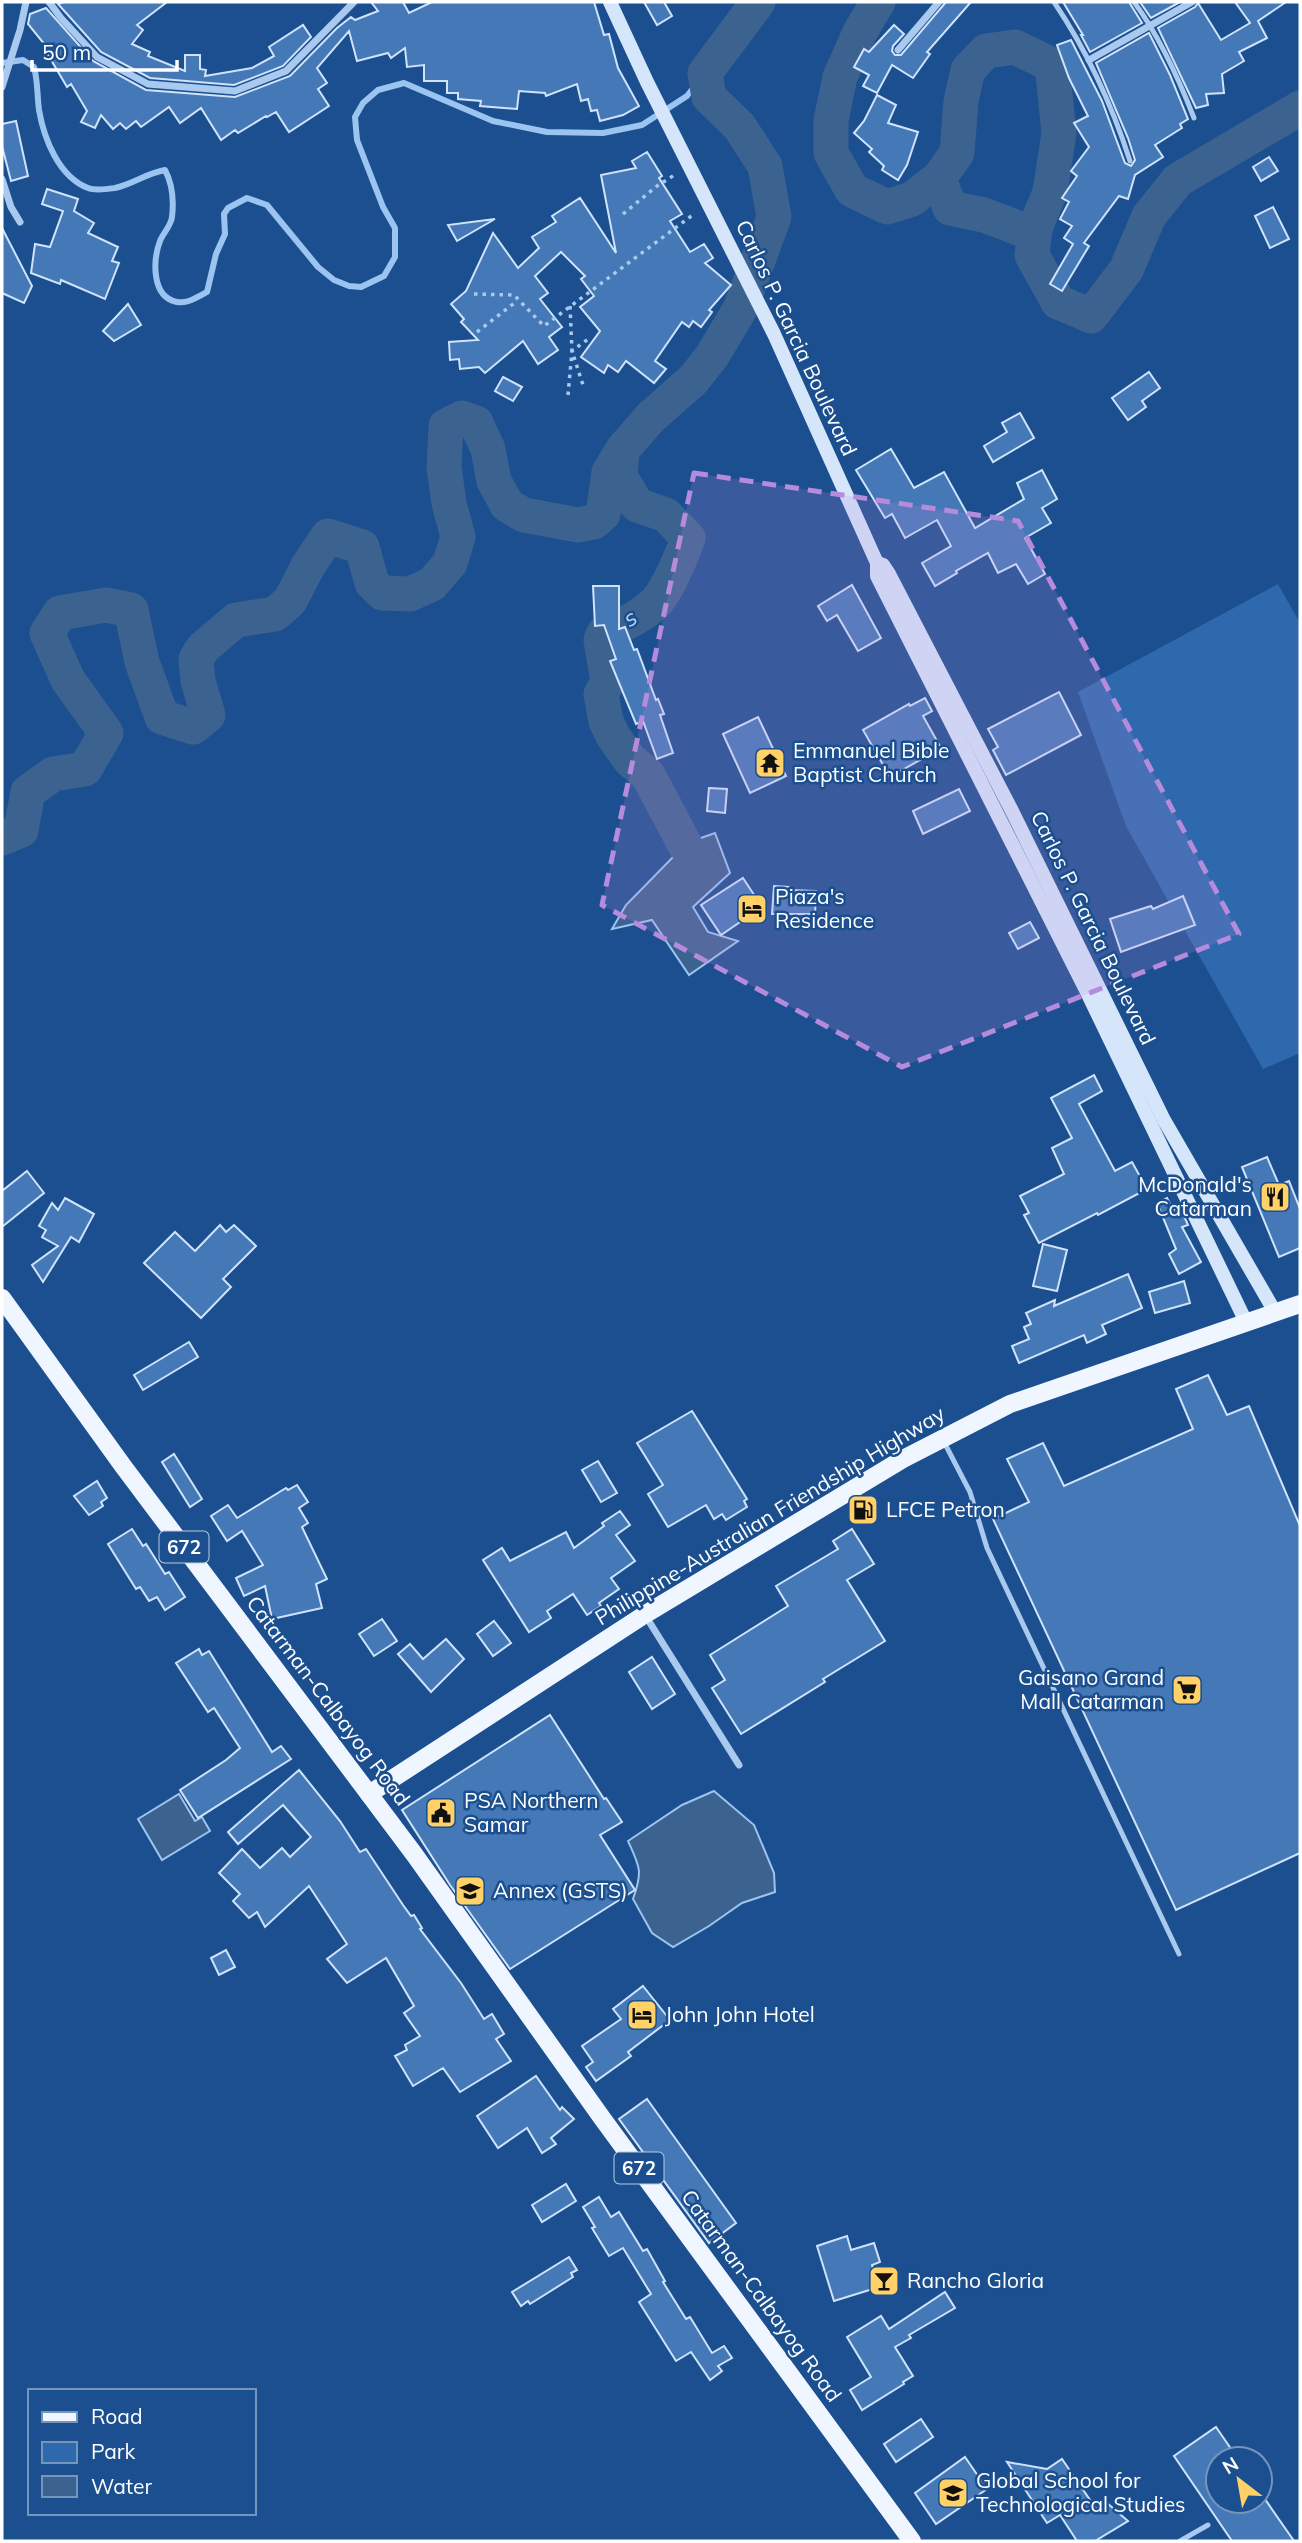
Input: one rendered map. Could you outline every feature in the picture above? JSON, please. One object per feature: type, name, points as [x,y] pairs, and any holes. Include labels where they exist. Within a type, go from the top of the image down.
[{"type":"main road","name":"Carlos P. Garcia Boulevard","points":[[610,2],[647,82],[774,334],[877,563],[883,565],[890,574],[903,614],[1157,1123],[1246,1322]]},
{"type":"main road","name":"Carlos P. Garcia Boulevard","points":[[1157,1123],[1275,1312]]},
{"type":"main road","name":"Catarman-Calbayog Road","points":[[2,1298],[369,1794],[912,2541]]},
{"type":"main road","name":"Philippine-Australian Friendship Highway","points":[[369,1794],[644,1615],[903,1459],[1010,1404],[1300,1304]]},
{"type":"street","points":[[3,84],[26,2]]},
{"type":"street","points":[[50,2],[97,57],[148,84],[235,91],[286,71],[354,2]]},
{"type":"street","points":[[898,50],[939,2]]},
{"type":"street","points":[[1089,60],[1192,2]]},
{"type":"street","points":[[2,179],[11,207],[20,222]]},
{"type":"street","points":[[644,1615],[739,1765]]},
{"type":"lane","points":[[1054,2],[1089,60],[1116,119],[1130,162]]},
{"type":"lane","points":[[1134,2],[1152,26],[1182,86],[1194,118]]},
{"type":"lane","points":[[943,1439],[970,1492],[987,1548],[1179,1954]]},
{"type":"lane","points":[[1180,2541],[1208,2525]]},
{"type":"path","points":[[623,214],[657,186],[690,165]]},
{"type":"path","points":[[474,294],[514,295],[544,326],[709,203]]},
{"type":"path","points":[[477,332],[518,301]]},
{"type":"path","points":[[568,395],[572,351],[570,306]]},
{"type":"path","points":[[572,351],[591,337]]},
{"type":"path","points":[[572,351],[583,386]]},
{"type":"highlighted area","points":[[694,473],[1018,521],[1239,934],[902,1067],[602,905]]},
{"type":"green space","points":[[1278,584],[1300,623],[1300,1053],[1263,1069],[1126,826],[1078,692]]},
{"type":"water","points":[[715,833],[730,873],[693,907],[708,932],[738,941],[689,975],[652,920],[612,929],[626,905],[677,853],[679,838],[698,839]]},
{"type":"water","points":[[714,1791],[754,1825],[774,1873],[775,1892],[742,1903],[673,1947],[652,1933],[633,1899],[639,1869],[628,1841],[682,1805]]},
{"type":"water","points":[[179,1794],[195,1821],[202,1817],[210,1831],[162,1860],[138,1819]]},
{"type":"building","points":[[167,2],[137,25],[143,30],[132,44],[150,52],[148,56],[185,71],[185,55],[200,55],[200,69],[206,70],[205,76],[252,68],[274,56],[269,47],[303,25],[311,37],[283,66],[234,85],[150,78],[101,52],[58,4]]},
{"type":"building","points":[[371,2],[403,2],[409,13],[432,2],[594,2],[604,35],[609,34],[618,68],[639,106],[623,115],[600,121],[597,110],[591,111],[588,99],[581,101],[577,84],[546,96],[545,93],[519,91],[517,109],[480,106],[481,101],[458,99],[458,93],[447,93],[447,81],[424,81],[424,65],[407,67],[405,48],[391,58],[388,53],[357,61],[349,31],[317,68],[327,83],[318,89],[329,106],[289,132],[276,112],[238,133],[235,130],[221,140],[201,108],[180,123],[169,107],[141,127],[136,121],[126,129],[120,123],[113,129],[101,115],[95,128],[81,122],[87,111],[71,84],[67,87],[47,53],[50,51],[28,24],[30,14],[46,8],[93,61],[146,90],[235,97],[290,76],[351,17],[355,20],[378,11]]},
{"type":"building","points":[[644,2],[664,2],[672,16],[657,25]]},
{"type":"building","points":[[946,2],[971,2],[927,52],[930,54],[913,78],[892,65],[877,93],[863,86],[869,75],[854,67],[864,49],[869,52],[894,25],[904,34],[892,51],[895,55],[901,55]]},
{"type":"building","points":[[1063,2],[1129,2],[1142,23],[1090,52]]},
{"type":"building","points":[[1140,2],[1180,2],[1151,18]]},
{"type":"building","points":[[1235,2],[1286,2],[1258,21],[1267,38],[1239,52],[1244,61],[1222,74],[1224,93],[1206,94],[1208,105],[1196,108],[1158,28],[1198,3],[1221,40],[1250,23]]},
{"type":"building","points":[[1149,33],[1188,119],[1180,124],[1182,128],[1155,145],[1163,157],[1135,175],[1128,199],[1119,196],[1084,243],[1089,246],[1062,291],[1050,284],[1073,244],[1064,238],[1072,226],[1060,219],[1069,202],[1062,198],[1077,176],[1071,171],[1089,147],[1074,123],[1088,116],[1069,78],[1057,45],[1071,40],[1102,101],[1125,163],[1131,166],[1135,160],[1128,138],[1096,63]]},
{"type":"building","points":[[877,95],[896,105],[888,123],[918,132],[907,165],[898,180],[882,170],[884,166],[869,152],[872,149],[854,133],[864,121]]},
{"type":"building","points":[[16,121],[28,176],[11,181],[2,146],[2,124]]},
{"type":"building","points":[[647,152],[662,176],[659,178],[682,214],[670,221],[690,252],[704,244],[713,258],[705,263],[731,285],[709,310],[712,312],[701,327],[693,321],[689,327],[682,322],[655,361],[666,369],[654,383],[626,361],[618,372],[608,365],[604,373],[581,357],[600,331],[580,307],[594,296],[581,279],[585,276],[561,252],[535,276],[548,293],[540,299],[562,327],[549,337],[558,350],[538,364],[523,341],[485,373],[479,367],[460,369],[459,359],[450,360],[449,342],[478,340],[461,322],[464,319],[451,304],[466,291],[493,233],[518,268],[539,248],[532,237],[556,222],[552,216],[580,198],[616,253],[601,175],[636,168],[632,161]]},
{"type":"building","points":[[1269,157],[1278,171],[1261,181],[1253,167]]},
{"type":"building","points":[[47,189],[78,199],[74,211],[94,223],[88,233],[118,247],[112,261],[119,263],[105,299],[61,280],[60,284],[31,273],[35,244],[50,247],[63,211],[42,204]]},
{"type":"building","points":[[1273,207],[1289,239],[1270,248],[1255,216]]},
{"type":"building","points":[[495,219],[457,241],[448,225]]},
{"type":"building","points":[[2,228],[32,286],[24,303],[2,293]]},
{"type":"building","points":[[128,304],[141,325],[114,341],[103,331]]},
{"type":"building","points":[[1149,372],[1160,388],[1142,401],[1146,407],[1128,420],[1112,398]]},
{"type":"building","points":[[503,377],[522,387],[513,401],[495,391]]},
{"type":"building","points":[[1020,413],[1034,438],[993,462],[984,446],[1007,432],[1002,423]]},
{"type":"building","points":[[891,449],[914,488],[944,472],[975,528],[1024,499],[1017,483],[1042,470],[1057,499],[1042,508],[1051,523],[1025,538],[1045,574],[1028,584],[1016,564],[998,573],[988,553],[935,586],[922,563],[951,546],[937,520],[905,538],[892,514],[885,518],[856,470]]},
{"type":"building","points":[[852,585],[881,638],[858,651],[837,615],[827,621],[818,606]]},
{"type":"building","points":[[593,586],[619,586],[619,629],[625,627],[634,650],[637,649],[664,714],[660,715],[673,753],[657,759],[643,721],[636,724],[610,661],[616,659],[604,625],[595,626]]},
{"type":"building","points":[[1059,692],[1081,735],[1006,775],[993,750],[998,747],[988,729]]},
{"type":"building","points":[[925,698],[932,711],[923,716],[941,748],[890,777],[863,730]]},
{"type":"building","points":[[758,717],[786,776],[750,793],[723,734]]},
{"type":"building","points":[[709,788],[727,789],[725,813],[707,811]]},
{"type":"building","points":[[959,789],[970,811],[923,834],[913,811]]},
{"type":"building","points":[[743,878],[762,907],[721,935],[701,905]]},
{"type":"building","points":[[774,886],[789,887],[789,890],[816,891],[815,914],[772,914]]},
{"type":"building","points":[[1183,896],[1195,925],[1121,952],[1110,919],[1151,906],[1153,909]]},
{"type":"building","points":[[1030,922],[1039,938],[1018,949],[1009,933]]},
{"type":"building","points":[[1094,1075],[1102,1091],[1079,1104],[1115,1171],[1132,1162],[1147,1189],[1039,1243],[1024,1215],[1029,1213],[1020,1196],[1064,1174],[1052,1148],[1072,1138],[1051,1098]]},
{"type":"building","name":"McDonald's Catarman","points":[[1267,1157],[1279,1185],[1289,1181],[1300,1209],[1300,1248],[1279,1257],[1242,1167]]},
{"type":"building","points":[[27,1171],[44,1193],[2,1227],[2,1191]]},
{"type":"building","points":[[65,1198],[94,1214],[79,1242],[71,1237],[43,1282],[32,1265],[58,1246],[42,1237],[46,1230],[39,1226],[52,1203],[58,1210]]},
{"type":"building","points":[[1167,1198],[1173,1210],[1180,1207],[1188,1225],[1182,1227],[1201,1262],[1179,1274],[1169,1254],[1176,1249],[1157,1203]]},
{"type":"building","points":[[220,1225],[226,1232],[234,1225],[256,1246],[223,1279],[231,1287],[201,1318],[144,1263],[175,1232],[195,1251]]},
{"type":"building","points":[[1043,1244],[1067,1250],[1057,1291],[1033,1286]]},
{"type":"building","points":[[1128,1274],[1142,1308],[1102,1325],[1106,1334],[1087,1343],[1084,1335],[1019,1363],[1012,1346],[1029,1339],[1024,1327],[1031,1324],[1026,1313],[1055,1300],[1054,1306]]},
{"type":"building","points":[[1184,1281],[1190,1303],[1155,1313],[1149,1292]]},
{"type":"building","points":[[189,1342],[198,1357],[143,1390],[134,1375]]},
{"type":"building","name":"Gaisano Grand Mall Catarman","points":[[1208,1375],[1227,1415],[1249,1406],[1300,1526],[1300,1853],[1176,1910],[993,1519],[1029,1502],[1007,1459],[1043,1443],[1064,1486],[1193,1429],[1176,1389]]},
{"type":"building","points":[[692,1411],[747,1499],[744,1501],[747,1507],[726,1520],[722,1514],[714,1519],[706,1505],[668,1527],[648,1494],[663,1485],[637,1443]]},
{"type":"building","points":[[174,1454],[202,1499],[190,1507],[162,1462]]},
{"type":"building","points":[[598,1461],[617,1493],[601,1502],[582,1470]]},
{"type":"building","points":[[97,1481],[107,1498],[101,1502],[103,1506],[89,1515],[74,1496]]},
{"type":"building","points":[[297,1485],[308,1502],[299,1508],[308,1523],[302,1527],[327,1579],[316,1584],[322,1608],[272,1619],[265,1586],[244,1596],[236,1578],[263,1565],[242,1531],[227,1541],[211,1516],[228,1505],[237,1518],[286,1488],[288,1490]]},
{"type":"building","points":[[620,1511],[630,1525],[616,1535],[635,1561],[611,1578],[619,1589],[587,1615],[573,1594],[547,1611],[551,1618],[529,1632],[483,1560],[502,1548],[510,1561],[566,1532],[574,1548]]},
{"type":"building","points":[[132,1529],[143,1546],[146,1544],[165,1574],[169,1572],[185,1597],[165,1610],[157,1597],[149,1601],[140,1587],[136,1589],[108,1544]]},
{"type":"building","points":[[852,1529],[874,1564],[847,1580],[885,1641],[741,1734],[712,1688],[725,1680],[710,1655],[788,1606],[776,1586],[838,1549],[833,1541]]},
{"type":"building","points":[[382,1619],[397,1641],[374,1656],[359,1634]]},
{"type":"building","points":[[494,1621],[511,1643],[493,1656],[477,1634]]},
{"type":"building","points":[[446,1639],[464,1659],[431,1692],[398,1654],[410,1644],[423,1659]]},
{"type":"building","points":[[199,1649],[202,1655],[209,1651],[272,1752],[281,1746],[291,1759],[198,1818],[180,1790],[240,1748],[214,1708],[208,1712],[176,1663]]},
{"type":"building","points":[[652,1657],[675,1694],[652,1709],[629,1672]]},
{"type":"building","points":[[550,1715],[622,1822],[600,1835],[635,1890],[510,1969],[450,1885],[402,1810]]},
{"type":"building","points":[[299,1770],[340,1821],[360,1852],[366,1849],[484,2019],[492,2014],[504,2034],[496,2039],[511,2061],[460,2092],[443,2068],[413,2086],[395,2056],[407,2050],[405,2045],[420,2036],[404,2013],[414,2006],[386,1958],[347,1983],[327,1959],[347,1944],[309,1886],[265,1927],[257,1912],[249,1918],[233,1901],[240,1894],[219,1873],[242,1849],[260,1868],[282,1848],[290,1857],[311,1837],[283,1805],[238,1844],[228,1832]]},
{"type":"building","points":[[226,1950],[235,1967],[219,1975],[211,1958]]},
{"type":"building","points":[[643,1986],[670,2020],[628,2052],[631,2056],[596,2081],[586,2067],[593,2062],[582,2046],[621,2019],[613,2009]]},
{"type":"building","points":[[536,2076],[560,2110],[562,2107],[574,2119],[551,2138],[556,2144],[542,2153],[527,2128],[498,2148],[477,2116]]},
{"type":"building","points":[[647,2099],[736,2223],[709,2243],[619,2119]]},
{"type":"building","points":[[566,2184],[576,2201],[542,2222],[532,2205]]},
{"type":"building","points":[[599,2197],[611,2217],[619,2212],[643,2251],[647,2249],[686,2319],[690,2317],[712,2353],[724,2346],[732,2358],[718,2366],[722,2371],[710,2380],[691,2352],[676,2361],[639,2302],[651,2294],[623,2248],[609,2256],[592,2228],[595,2227],[583,2207]]},
{"type":"building","points":[[847,2236],[851,2250],[874,2243],[880,2262],[872,2265],[879,2287],[834,2301],[817,2246]]},
{"type":"building","points":[[569,2257],[577,2270],[571,2273],[573,2277],[530,2304],[528,2301],[521,2306],[512,2292]]},
{"type":"building","points":[[945,2292],[955,2308],[909,2335],[911,2338],[895,2347],[913,2376],[862,2410],[850,2390],[871,2377],[847,2337],[881,2316],[889,2329]]},
{"type":"building","points":[[921,2419],[933,2437],[896,2462],[884,2444]]},
{"type":"building","points":[[1216,2427],[1228,2445],[1204,2445],[1204,2500],[1174,2456]]},
{"type":"building","points":[[965,2457],[987,2489],[936,2524],[915,2493]]},
{"type":"building","points":[[1062,2459],[1097,2510],[1107,2503],[1128,2521],[1095,2541],[1077,2541],[1060,2515],[1047,2523],[1007,2462],[1047,2469]]},
{"type":"building","points":[[1274,2512],[1294,2541],[1232,2541],[1214,2515],[1274,2515]]},
{"type":"waterway","points":[[2,838],[21,830],[28,792],[53,774],[85,769],[106,733],[68,680],[47,633],[60,613],[106,605],[131,610],[142,662],[162,717],[193,727],[208,715],[198,681],[196,659],[203,648],[236,620],[275,614],[290,601],[308,566],[328,536],[362,547],[372,583],[382,593],[410,594],[432,584],[450,563],[458,537],[449,503],[444,467],[446,426],[462,418],[476,423],[488,449],[494,481],[507,505],[524,515],[578,525],[594,522],[603,514],[609,472],[623,449],[651,417],[693,380],[712,356],[740,309],[774,217],[765,166],[739,126],[709,97],[705,73],[758,2]]},
{"type":"waterway","points":[[878,2],[860,32],[840,77],[831,120],[831,153],[852,190],[887,207],[912,199],[939,178],[957,153],[961,101],[968,70],[986,51],[1015,47],[1052,65],[1059,133],[1050,192],[1035,228],[1032,255],[1058,302],[1091,316],[1126,270],[1149,216],[1178,180],[1300,108]]},
{"type":"waterway","points":[[2,63],[23,60],[34,67],[39,110],[49,145],[61,166],[78,183],[102,190],[128,184],[165,170],[171,187],[173,211],[170,223],[161,238],[155,267],[162,293],[177,302],[192,300],[207,292],[216,254],[225,234],[224,214],[228,208],[247,198],[267,205],[318,267],[334,280],[361,287],[384,276],[395,257],[395,228],[383,207],[357,140],[355,117],[363,103],[378,90],[404,83],[493,121],[547,132],[603,133],[642,125],[687,96],[705,73]]},
{"type":"waterway","points":[[939,178],[950,208],[984,215],[1023,230],[1035,228]]},
{"type":"waterway","name":"s","points":[[622,451],[620,476],[637,505],[666,515],[688,538],[670,581],[656,602],[639,616],[604,633],[601,640],[608,682],[601,694],[606,721],[613,736],[630,760],[648,775],[685,845]]},
{"type":"place","name":"Emmanuel Bible Baptist Church","points":[[770,763]]},
{"type":"place","name":"Piaza's Residence","points":[[752,909]]},
{"type":"place","name":"McDonald's Catarman","points":[[1275,1197]]},
{"type":"place","name":"LFCE Petron","points":[[863,1510]]},
{"type":"place","name":"Gaisano Grand Mall Catarman","points":[[1187,1690]]},
{"type":"place","name":"PSA Northern Samar","points":[[441,1813]]},
{"type":"place","name":"Annex (GSTS)","points":[[470,1891]]},
{"type":"place","name":"John John Hotel","points":[[642,2015]]},
{"type":"place","name":"Rancho Gloria","points":[[884,2281]]},
{"type":"place","name":"Global School for Technological Studies","points":[[953,2493]]}]
